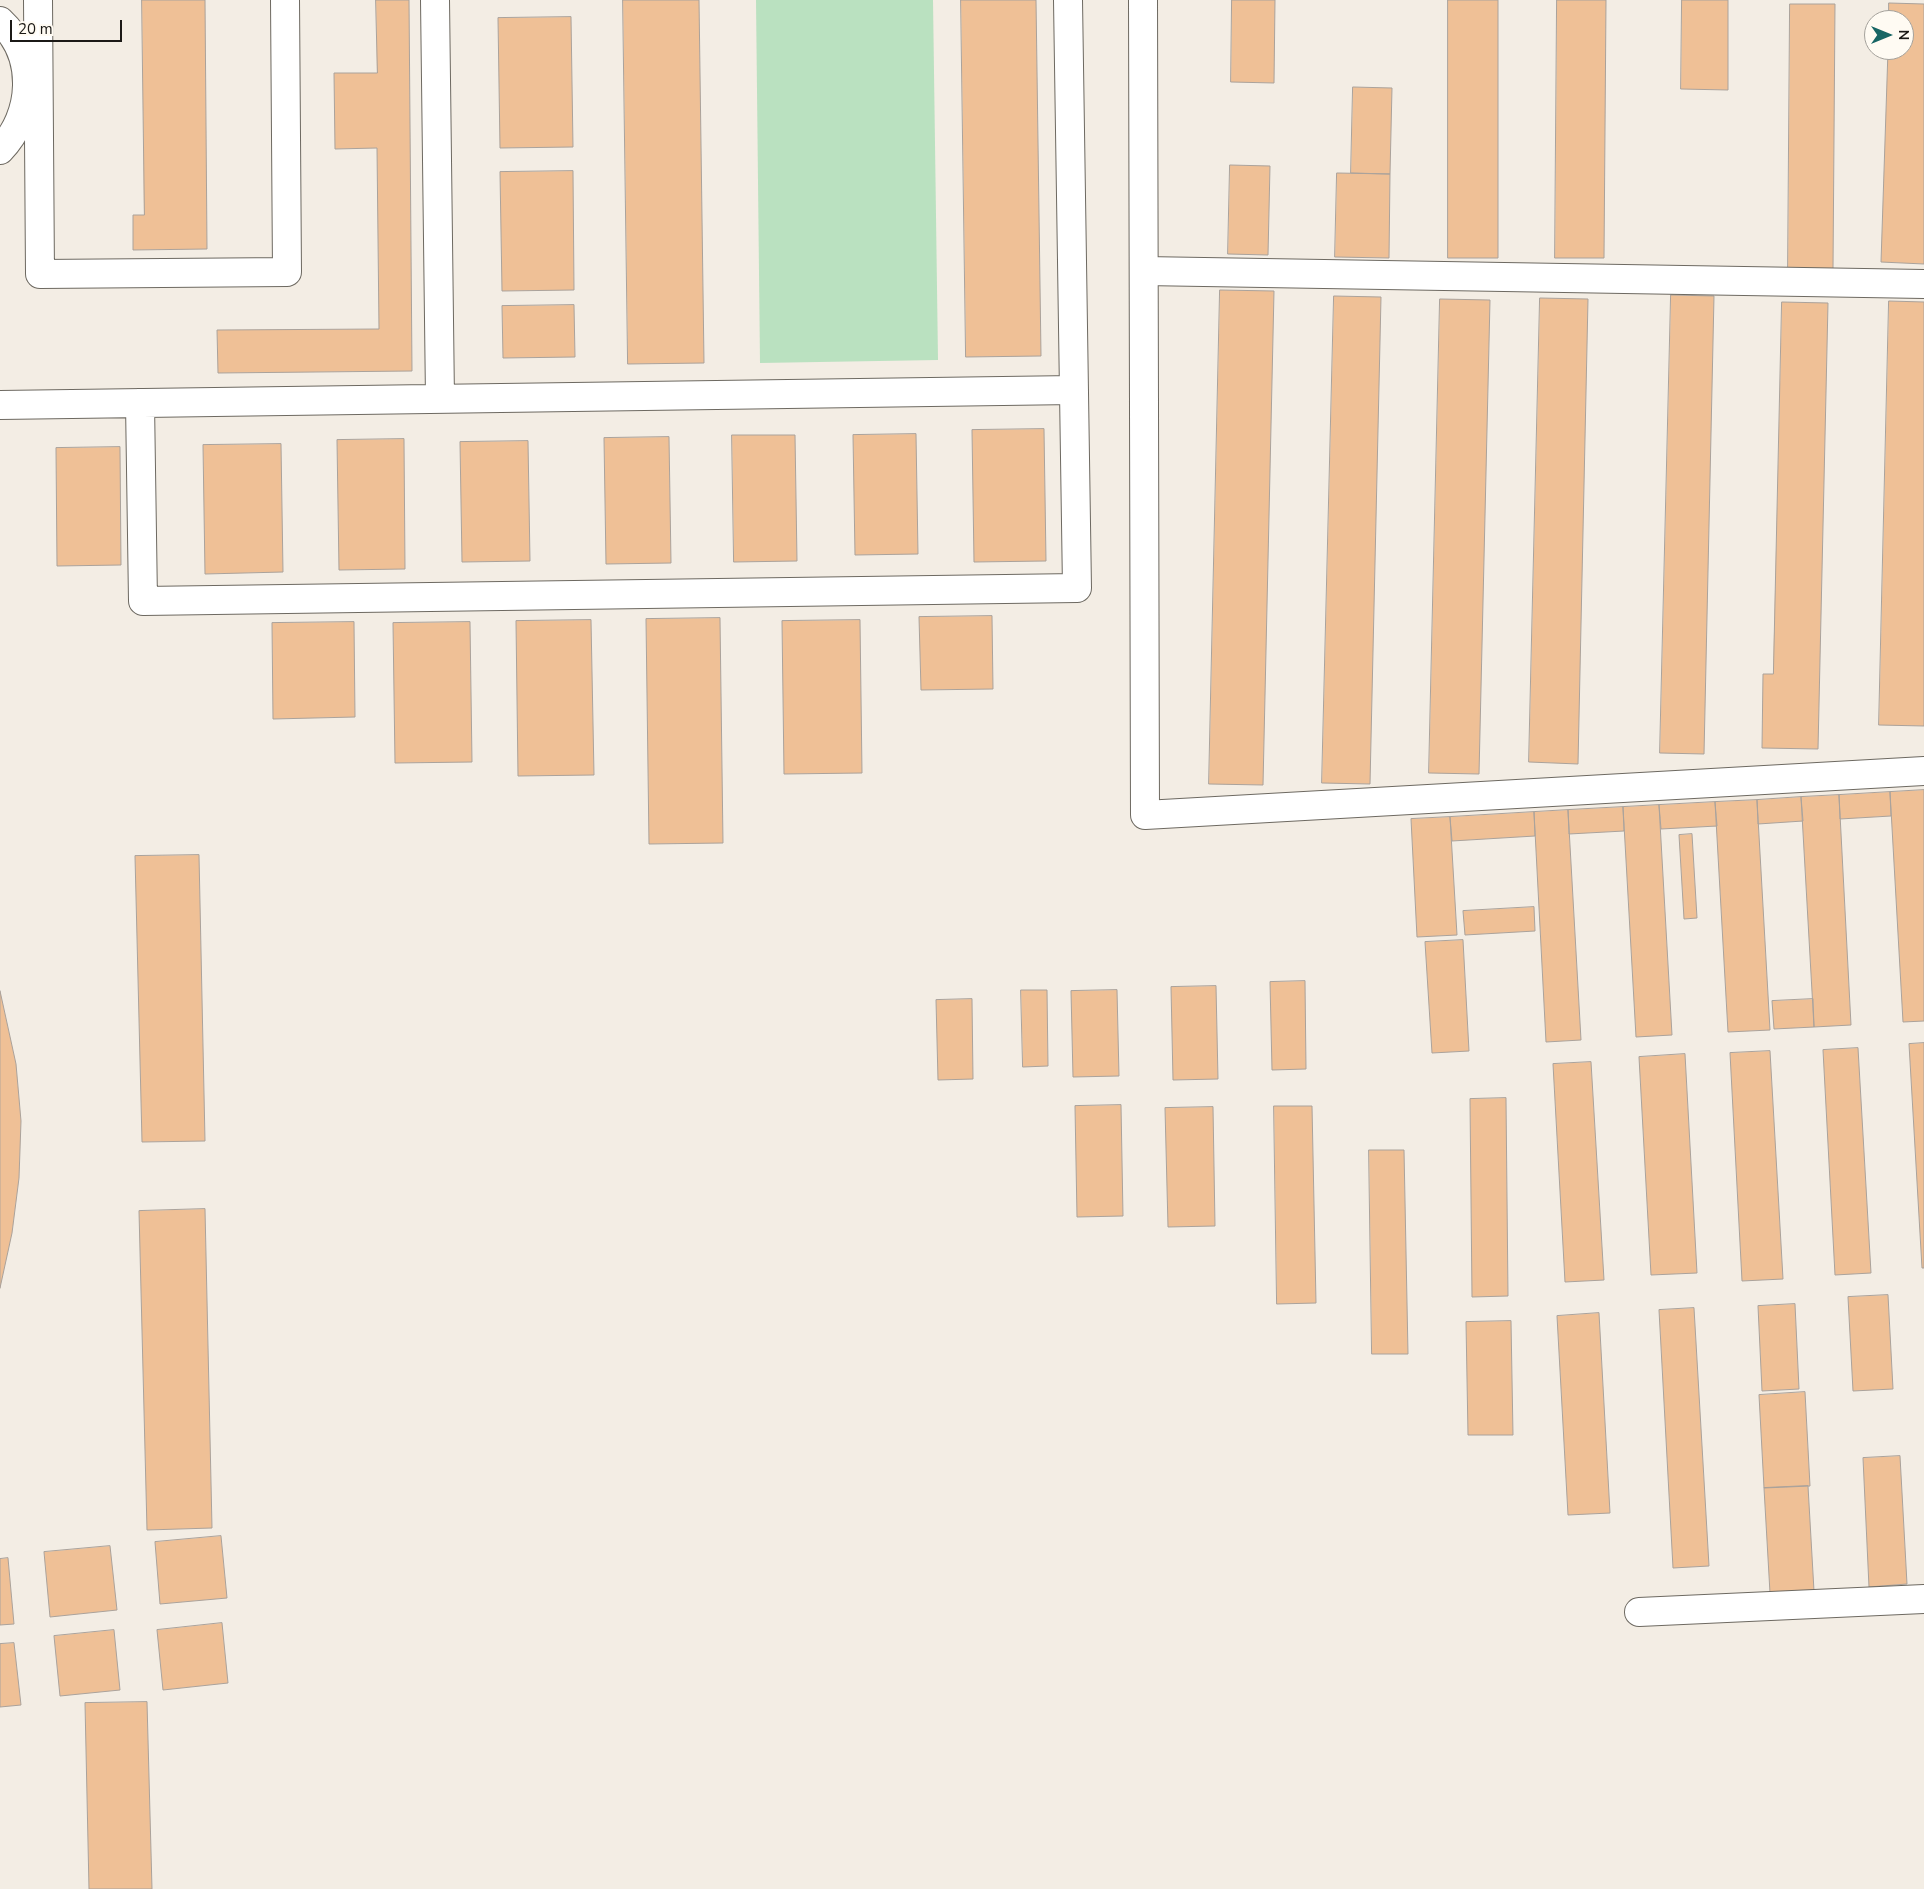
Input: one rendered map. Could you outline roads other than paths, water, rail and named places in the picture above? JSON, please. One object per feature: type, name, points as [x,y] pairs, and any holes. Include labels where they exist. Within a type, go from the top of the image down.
[{"type":"street","points":[[38,0],[33,83],[40,274],[287,272],[285,0]]},
{"type":"street","points":[[435,0],[440,399]]},
{"type":"street","points":[[140,403],[143,601],[1077,588],[1068,0]]},
{"type":"street","points":[[1143,0],[1145,815],[1924,771]]},
{"type":"street","points":[[0,21],[9,29],[22,52],[33,83],[17,128],[0,150]]},
{"type":"street","points":[[1144,271],[1924,284]]},
{"type":"street","points":[[0,405],[1074,390]]},
{"type":"street","points":[[1639,1612],[1924,1599]]}]
